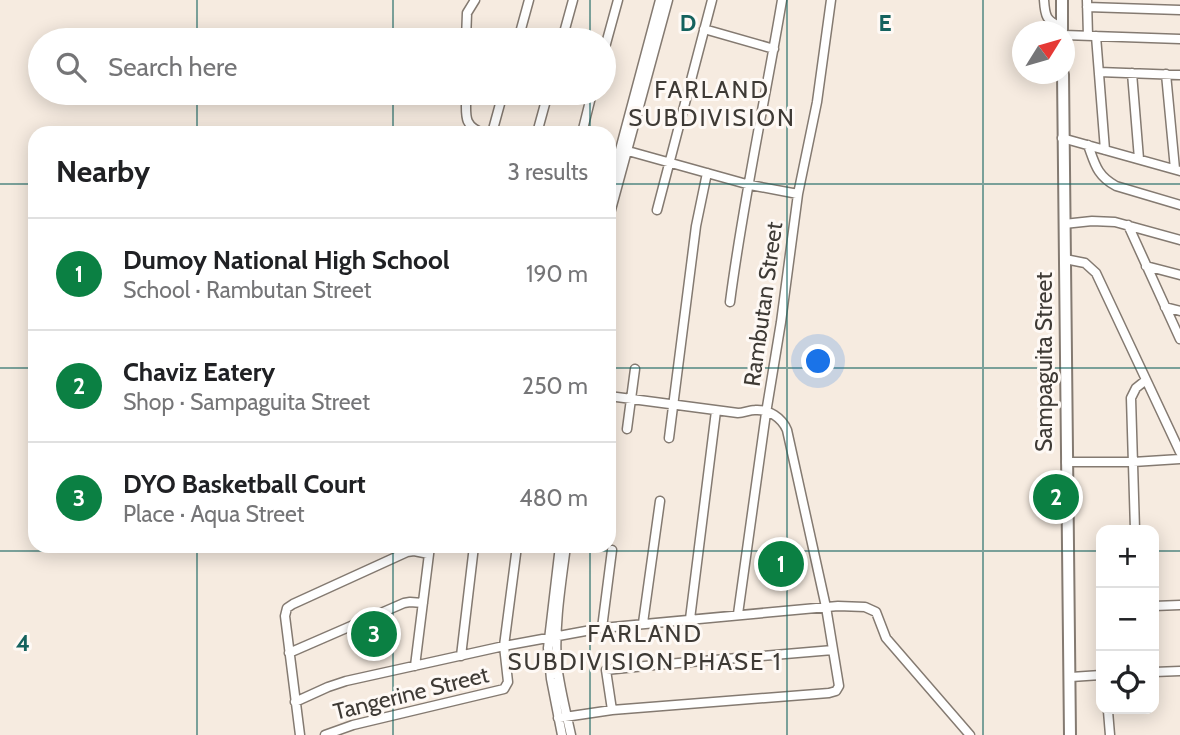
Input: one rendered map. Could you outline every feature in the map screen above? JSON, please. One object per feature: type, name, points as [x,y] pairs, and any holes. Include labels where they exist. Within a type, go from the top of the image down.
[{"type":"street","points":[[466,28],[467,13],[475,0]]},
{"type":"street","points":[[521,28],[528,0]]},
{"type":"street","points":[[565,28],[573,0]]},
{"type":"street","points":[[610,28],[618,0]]},
{"type":"street","points":[[616,167],[660,0]]},
{"type":"street","points":[[616,167],[628,151],[668,0]]},
{"type":"street","points":[[657,211],[712,0]]},
{"type":"street","points":[[730,302],[737,245],[782,0]]},
{"type":"street","name":"Rambutan Street","points":[[738,614],[801,170],[817,102],[831,0]]},
{"type":"street","points":[[1044,0],[1050,21]]},
{"type":"street","points":[[1062,0],[1063,21]]},
{"type":"street","points":[[1105,150],[1098,72],[1087,4],[1180,10]]},
{"type":"street","points":[[704,29],[774,49]]},
{"type":"street","points":[[1075,33],[1180,39]]},
{"type":"street","points":[[1098,72],[1180,75]]},
{"type":"street","points":[[1132,73],[1139,159]]},
{"type":"street","points":[[1062,138],[1178,170],[1166,74]]},
{"type":"street","name":"Sampaguita Street","points":[[1062,84],[1070,735]]},
{"type":"street","points":[[466,105],[469,126]]},
{"type":"street","points":[[494,126],[500,105]]},
{"type":"street","points":[[539,126],[545,105]]},
{"type":"street","points":[[584,126],[590,105]]},
{"type":"street","points":[[1088,145],[1098,172],[1107,181],[1180,205]]},
{"type":"street","points":[[628,151],[750,185],[798,194]]},
{"type":"street","points":[[669,438],[696,226],[707,173]]},
{"type":"street","points":[[1064,224],[1104,221],[1180,240]]},
{"type":"street","points":[[1128,225],[1180,339]]},
{"type":"street","points":[[1065,259],[1085,263],[1096,273],[1180,452]]},
{"type":"street","points":[[1146,266],[1180,275]]},
{"type":"street","points":[[1165,307],[1180,311]]},
{"type":"street","points":[[627,429],[635,369]]},
{"type":"street","points":[[1135,525],[1131,398],[1136,388],[1146,380]]},
{"type":"street","points":[[562,718],[612,710],[830,693],[836,691],[839,686],[826,607],[787,430],[777,416],[758,410],[738,413],[716,411],[616,396]]},
{"type":"street","points":[[690,619],[716,411]]},
{"type":"street","points":[[1066,462],[1180,459]]},
{"type":"street","points":[[643,623],[660,501]]},
{"type":"street","points":[[300,735],[285,611],[289,606],[405,553]]},
{"type":"street","points":[[415,666],[430,553]]},
{"type":"street","points":[[461,656],[473,553]]},
{"type":"street","name":"Tangerine Street","points":[[325,735],[353,725],[501,691],[508,681],[504,646],[516,553]]},
{"type":"street","points":[[559,553],[553,636],[562,735]]},
{"type":"street","points":[[553,636],[565,553]]},
{"type":"street","points":[[602,628],[612,553]]},
{"type":"street","points":[[289,653],[398,605],[410,601],[423,603]]},
{"type":"street","points":[[1159,606],[1180,605]]},
{"type":"street","points":[[295,702],[333,685],[553,636],[643,623],[738,614],[826,607],[865,607],[876,612],[886,638],[970,735]]},
{"type":"street","points":[[612,710],[606,670],[833,650]]},
{"type":"street","points":[[1159,673],[1180,671]]},
{"type":"street","points":[[1071,677],[1096,675]]},
{"type":"street","points":[[1108,714],[1110,735]]},
{"type":"street","points":[[562,718],[571,735]]},
{"type":"shaded area","points":[[385,618],[393,636],[363,649],[355,631]]},
{"type":"place","name":"Chaviz Eatery","points":[[1056,497]]},
{"type":"place","name":"Dumoy National High School","points":[[781,564]]},
{"type":"place","name":"DYO Basketball Court","points":[[374,634]]},
{"type":"district","name":"FARLAND SUBDIVISION","points":[[712,103]]},
{"type":"district","name":"FARLAND SUBDIVISION PHASE 1","points":[[645,647]]}]
